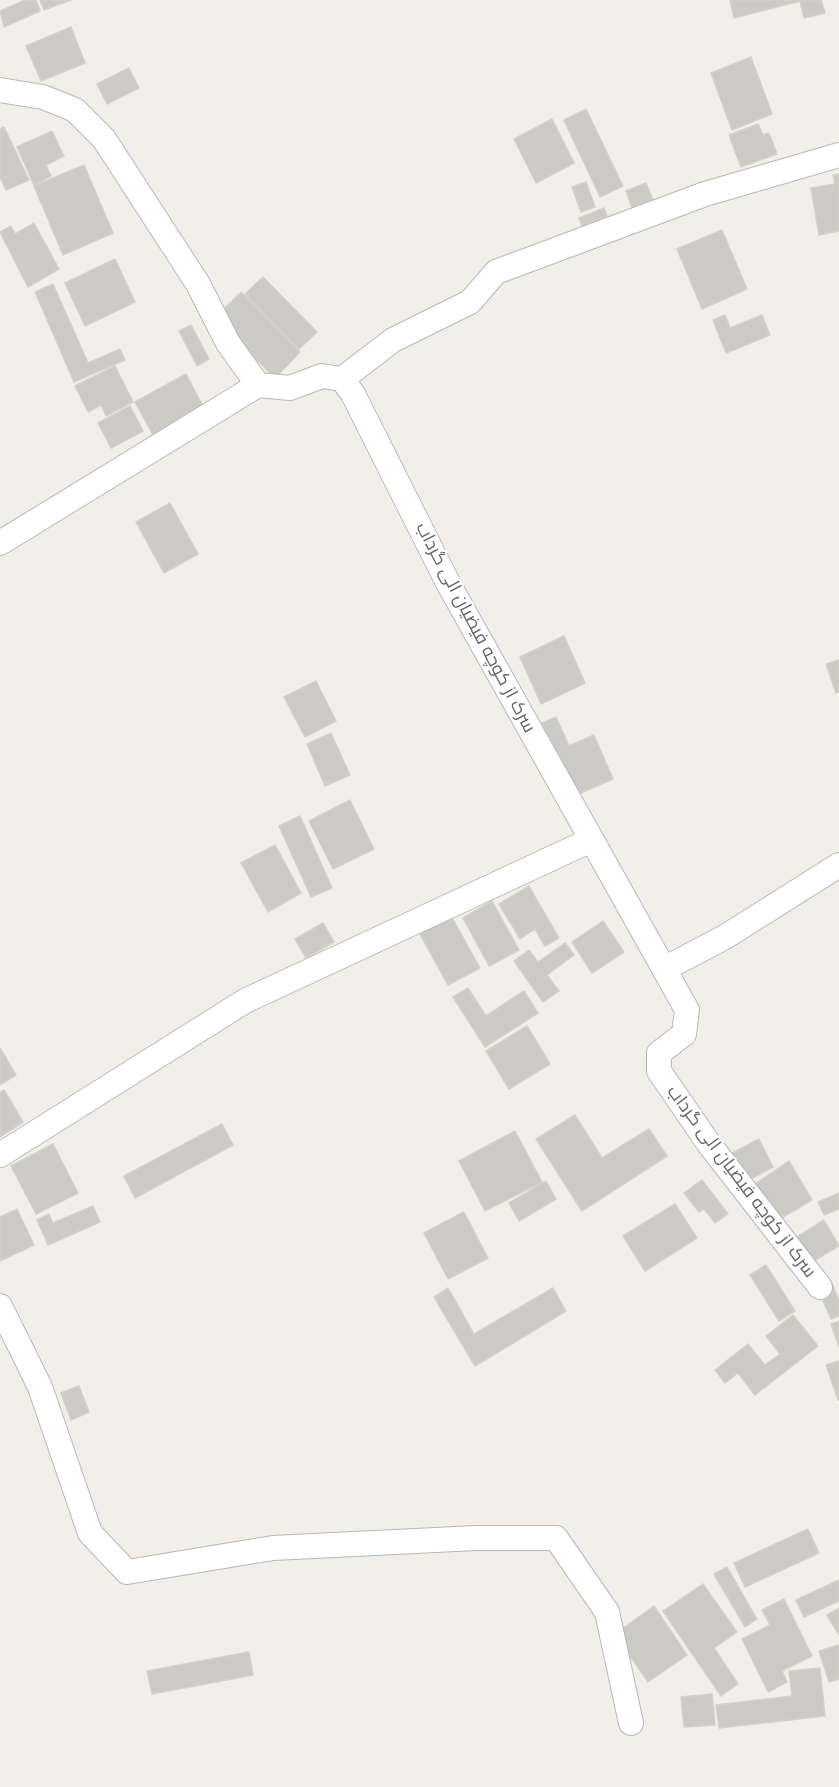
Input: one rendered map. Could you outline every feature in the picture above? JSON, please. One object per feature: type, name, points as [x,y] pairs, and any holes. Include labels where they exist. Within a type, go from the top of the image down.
[{"type":"street","points":[[0,90],[43,97],[75,110],[104,140],[198,284],[228,343],[258,385]]},
{"type":"street","points":[[0,543],[258,385],[290,388],[322,376],[342,379],[393,340],[470,302],[496,272],[705,194],[839,155]]},
{"type":"street","name":"سرک از کوچه فیضیان الی گرداب","points":[[342,379],[353,393],[448,583],[687,1010],[684,1034],[659,1053],[659,1071],[709,1144],[820,1287]]},
{"type":"street","points":[[0,1155],[245,1001],[591,840]]},
{"type":"street","points":[[664,969],[725,937],[839,865]]},
{"type":"street","points":[[0,1305],[40,1387],[90,1533],[127,1572],[273,1548],[476,1538],[556,1538],[607,1612],[631,1723]]},
{"type":"building","points":[[25,0],[36,0],[40,11],[4,27],[0,11]]},
{"type":"building","points":[[40,0],[71,0],[44,10]]},
{"type":"building","points":[[730,0],[821,0],[825,13],[804,18],[800,1],[734,18]]},
{"type":"building","points":[[71,27],[85,63],[41,81],[26,46]]},
{"type":"building","points":[[751,57],[772,114],[732,130],[711,73]]},
{"type":"building","points":[[129,68],[139,88],[107,104],[97,84]]},
{"type":"building","points":[[586,109],[623,186],[600,197],[564,120]]},
{"type":"building","points":[[552,119],[574,163],[536,183],[514,139]]},
{"type":"building","points":[[758,124],[763,135],[769,133],[777,154],[741,167],[729,135]]},
{"type":"building","points":[[4,127],[29,180],[6,190],[0,177],[0,129]]},
{"type":"building","points":[[52,131],[64,156],[46,165],[51,176],[34,185],[17,147]]},
{"type":"building","points":[[84,165],[113,233],[63,255],[34,186]]},
{"type":"building","points":[[839,174],[839,231],[819,235],[811,188],[835,184],[833,175]]},
{"type":"building","points":[[586,182],[595,207],[581,212],[572,187]]},
{"type":"building","points":[[646,183],[653,200],[632,208],[626,191]]},
{"type":"building","points":[[604,208],[607,216],[582,226],[579,218]]},
{"type":"building","points":[[34,223],[59,269],[28,287],[0,232],[11,226],[15,234]]},
{"type":"building","points":[[722,230],[747,289],[702,309],[677,249]]},
{"type":"building","points":[[115,259],[135,302],[85,326],[65,283]]},
{"type":"building","points":[[263,277],[317,332],[299,349],[245,294]]},
{"type":"building","points":[[53,284],[88,363],[120,349],[125,360],[74,382],[35,292]]},
{"type":"building","points":[[241,292],[300,352],[275,378],[215,318]]},
{"type":"building","points":[[725,315],[730,328],[762,315],[770,335],[726,353],[713,320]]},
{"type":"building","points":[[191,325],[209,359],[197,366],[179,331]]},
{"type":"building","points":[[115,366],[133,402],[106,416],[101,405],[88,412],[75,386]]},
{"type":"building","points":[[186,374],[205,410],[154,437],[135,402]]},
{"type":"building","points":[[130,406],[143,431],[111,448],[98,423]]},
{"type":"building","points":[[170,503],[198,554],[164,573],[136,522]]},
{"type":"building","points":[[564,636],[585,683],[541,704],[520,657]]},
{"type":"building","points":[[839,660],[839,692],[836,693],[826,664]]},
{"type":"building","points":[[316,681],[336,721],[305,737],[284,697]]},
{"type":"building","points":[[556,717],[569,746],[594,735],[613,779],[574,796],[542,723]]},
{"type":"building","points":[[331,733],[350,775],[325,786],[307,744]]},
{"type":"building","points":[[350,800],[374,849],[333,869],[309,821]]},
{"type":"building","points":[[300,816],[332,888],[311,897],[279,826]]},
{"type":"building","points":[[275,845],[301,893],[268,912],[241,863]]},
{"type":"building","points":[[529,886],[559,938],[545,946],[535,929],[520,939],[499,904]]},
{"type":"building","points":[[492,901],[519,950],[489,966],[463,918]]},
{"type":"building","points":[[450,914],[480,968],[448,985],[418,931]]},
{"type":"building","points":[[603,921],[624,952],[592,973],[572,942]]},
{"type":"building","points":[[323,923],[334,942],[306,958],[295,939]]},
{"type":"building","points":[[565,943],[574,955],[547,975],[559,991],[543,1002],[514,961],[529,950],[538,962]]},
{"type":"building","points":[[468,988],[486,1016],[524,991],[538,1013],[485,1047],[453,997]]},
{"type":"building","points":[[527,1026],[550,1064],[509,1089],[486,1051]]},
{"type":"building","points":[[0,1048],[16,1075],[0,1085]]},
{"type":"building","points":[[4,1090],[23,1122],[0,1137],[0,1092]]},
{"type":"building","points":[[575,1115],[602,1158],[649,1129],[667,1156],[582,1211],[536,1139]]},
{"type":"building","points":[[222,1124],[233,1145],[135,1198],[124,1176]]},
{"type":"building","points":[[515,1131],[542,1182],[485,1211],[459,1161]]},
{"type":"building","points":[[759,1139],[773,1167],[730,1190],[715,1162]]},
{"type":"building","points":[[53,1144],[78,1193],[36,1214],[11,1166]]},
{"type":"building","points":[[789,1161],[812,1200],[771,1224],[740,1194]]},
{"type":"building","points":[[702,1180],[728,1214],[715,1223],[704,1209],[699,1212],[684,1193]]},
{"type":"building","points":[[546,1181],[556,1199],[519,1221],[509,1203]]},
{"type":"building","points":[[839,1193],[839,1209],[824,1215],[818,1202]]},
{"type":"building","points":[[675,1204],[697,1238],[645,1271],[623,1236]]},
{"type":"building","points":[[93,1206],[100,1222],[48,1245],[37,1220],[49,1214],[53,1223]]},
{"type":"building","points":[[17,1209],[34,1245],[0,1261],[0,1217]]},
{"type":"building","points":[[464,1212],[488,1258],[448,1279],[424,1233]]},
{"type":"building","points":[[824,1220],[839,1246],[807,1265],[792,1240]]},
{"type":"building","points":[[766,1265],[795,1311],[779,1321],[750,1275]]},
{"type":"building","points":[[832,1283],[839,1301],[839,1316],[831,1319],[818,1289]]},
{"type":"building","points":[[448,1288],[474,1334],[553,1288],[566,1311],[475,1366],[434,1297]]},
{"type":"building","points":[[793,1315],[818,1346],[755,1395],[738,1373],[725,1383],[715,1370],[748,1344],[765,1365],[780,1354],[766,1336]]},
{"type":"building","points":[[839,1321],[839,1347],[831,1324]]},
{"type":"building","points":[[839,1361],[839,1400],[838,1400],[826,1365]]},
{"type":"building","points":[[79,1386],[89,1412],[71,1420],[61,1393]]},
{"type":"building","points":[[808,1529],[819,1553],[745,1587],[734,1563]]},
{"type":"building","points":[[727,1567],[757,1619],[745,1627],[714,1574]]},
{"type":"building","points":[[839,1580],[839,1601],[804,1617],[796,1600]]},
{"type":"building","points":[[703,1584],[737,1632],[714,1648],[738,1684],[721,1696],[663,1611]]},
{"type":"building","points":[[784,1599],[812,1656],[782,1671],[787,1682],[768,1692],[742,1639],[770,1625],[762,1610]]},
{"type":"building","points":[[654,1606],[687,1655],[648,1682],[615,1634]]},
{"type":"building","points":[[839,1608],[839,1635],[827,1615]]},
{"type":"building","points":[[839,1645],[839,1679],[829,1682],[819,1651]]},
{"type":"building","points":[[249,1652],[253,1675],[152,1694],[147,1671]]},
{"type":"building","points":[[820,1668],[825,1716],[719,1728],[716,1705],[792,1696],[789,1671]]},
{"type":"building","points":[[712,1694],[715,1725],[684,1727],[681,1697]]}]
